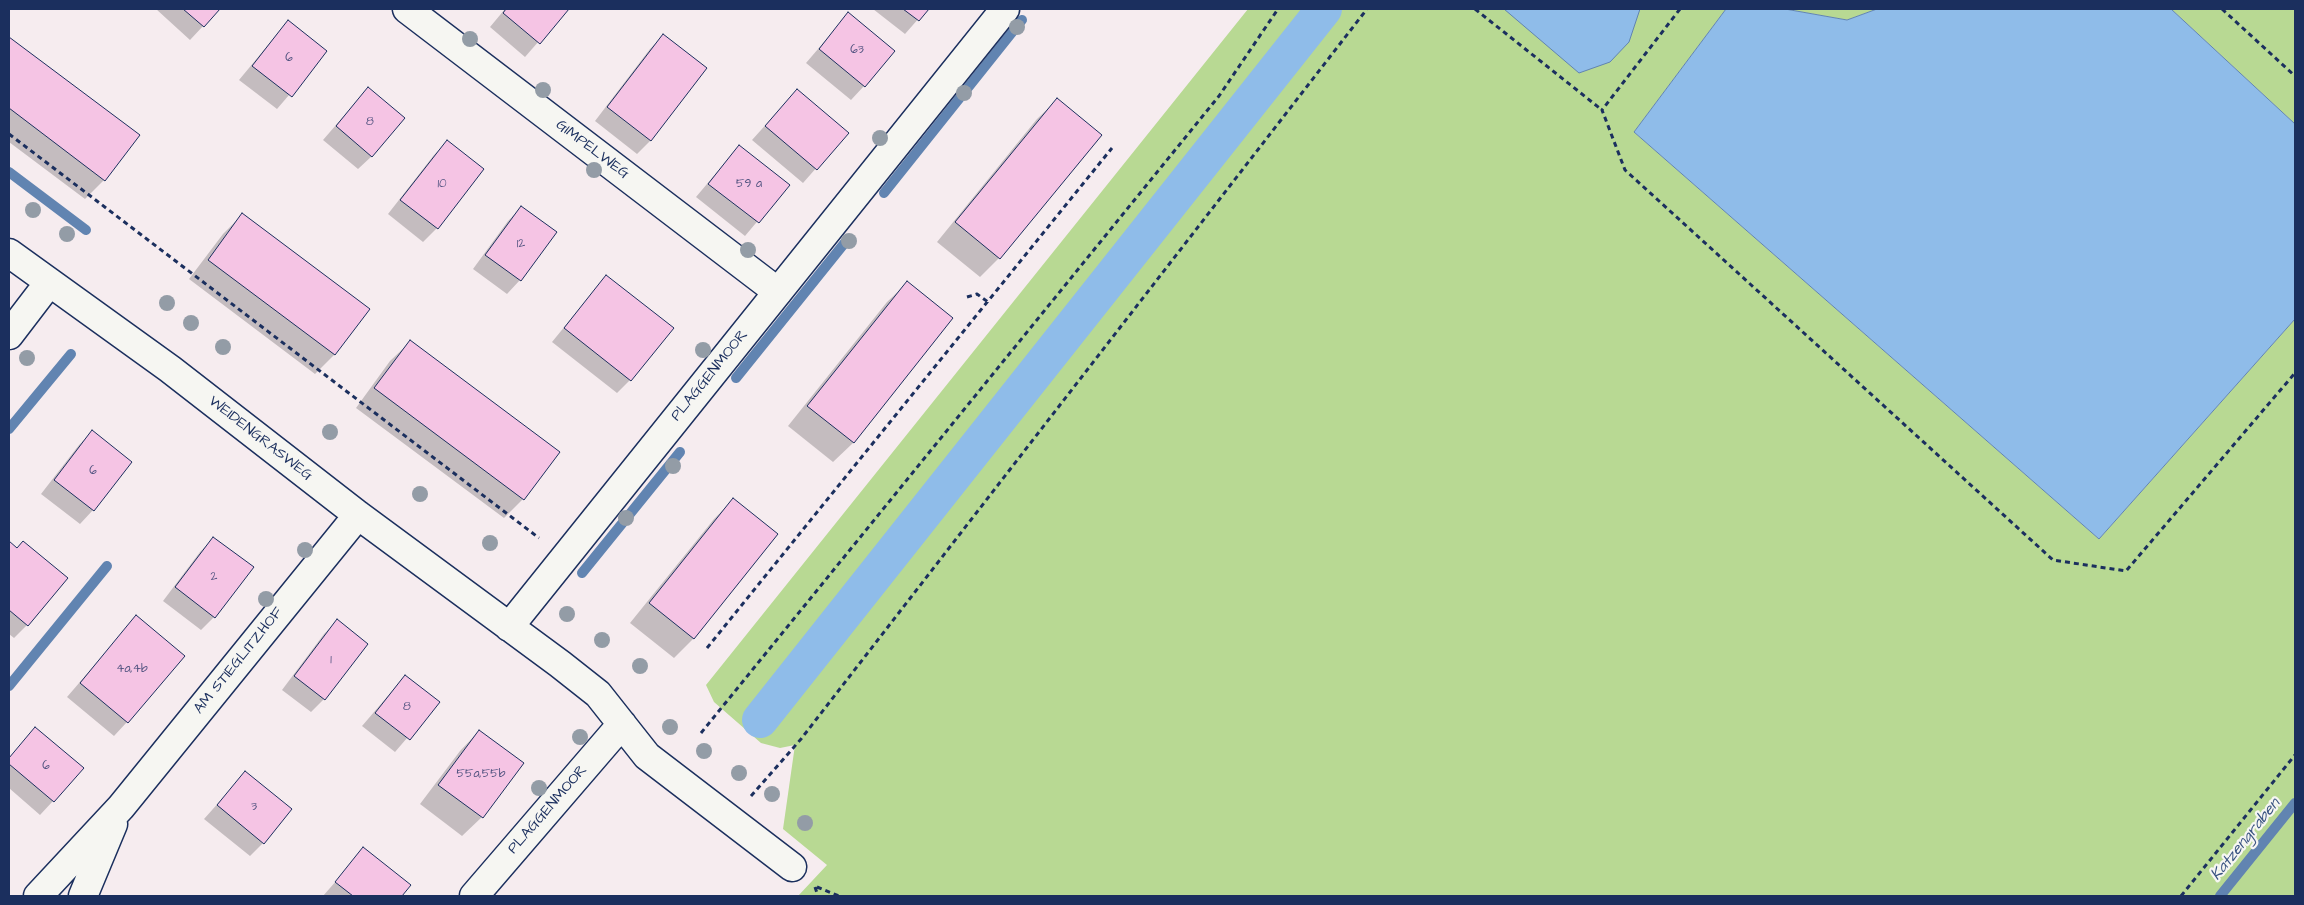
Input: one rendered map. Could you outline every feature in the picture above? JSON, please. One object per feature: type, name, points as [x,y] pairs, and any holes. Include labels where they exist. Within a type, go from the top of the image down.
[{"type":"street","name":"GIMPELWEG","points":[[406,9],[778,292]]},
{"type":"street","name":"PLAGGENMOOR","points":[[509,627],[563,557],[1005,9]]},
{"type":"street","name":"WEIDENGRASWEG","points":[[9,253],[48,284],[79,302],[163,364],[358,515],[509,627]]},
{"type":"street","points":[[9,335],[48,284]]},
{"type":"street","name":"AM STIEGLITZHOF","points":[[38,896],[121,807],[358,515]]},
{"type":"street","points":[[509,627],[598,694],[647,756],[792,867]]},
{"type":"street","name":"PLAGGENMOOR","points":[[474,896],[622,724]]},
{"type":"street","name":"AM STIEGLITZHOF","points":[[83,896],[121,807]]},
{"type":"path","points":[[701,733],[1219,96],[1278,9]]},
{"type":"path","points":[[766,777],[801,739],[1367,9]]},
{"type":"path","points":[[1475,9],[1602,110],[1625,170],[2053,560],[2126,571],[2295,373]]},
{"type":"path","points":[[1602,110],[1680,9]]},
{"type":"path","points":[[2222,9],[2295,76]]},
{"type":"path","points":[[9,134],[563,557]]},
{"type":"path","points":[[707,648],[1112,148]]},
{"type":"path","points":[[967,297],[977,294],[988,302]]},
{"type":"path","points":[[2181,896],[2295,755]]},
{"type":"path","points":[[815,885],[839,896]]},
{"type":"green space","points":[[1248,9],[1726,9],[1634,132],[2099,539],[2295,319],[2295,896],[798,896],[827,865],[783,829],[795,745],[780,748],[761,743],[714,702],[706,685]]},
{"type":"green space","points":[[1785,9],[1877,9],[1847,20]]},
{"type":"green space","points":[[2171,9],[2295,9],[2295,124]]},
{"type":"water","points":[[1504,9],[1640,9],[1629,42],[1610,62],[1579,73]]},
{"type":"water","points":[[1726,9],[1785,9],[1847,20],[1877,9],[2171,9],[2295,124],[2295,319],[2099,539],[1634,132]]},
{"type":"building","points":[[183,9],[220,9],[204,27]]},
{"type":"building","points":[[506,9],[569,9],[540,44],[503,13]]},
{"type":"building","points":[[903,9],[929,9],[919,21]]},
{"type":"building","points":[[848,12],[895,51],[865,87],[819,49]]},
{"type":"building","points":[[288,20],[327,51],[292,97],[252,66]]},
{"type":"building","points":[[663,34],[707,68],[651,141],[607,107]]},
{"type":"building","points":[[9,37],[140,135],[105,181],[9,108]]},
{"type":"building","points":[[368,87],[405,118],[372,157],[336,126]]},
{"type":"building","points":[[797,89],[849,133],[817,170],[765,126]]},
{"type":"building","points":[[1057,98],[1102,135],[1000,259],[955,222]]},
{"type":"building","points":[[447,140],[484,169],[438,229],[400,200]]},
{"type":"building","points":[[739,145],[790,185],[759,223],[708,184]]},
{"type":"building","points":[[521,206],[557,232],[521,281],[485,255]]},
{"type":"building","points":[[242,213],[370,309],[335,355],[208,260]]},
{"type":"building","points":[[606,275],[674,328],[631,381],[564,328]]},
{"type":"building","points":[[907,281],[953,318],[854,443],[807,406]]},
{"type":"building","points":[[410,340],[560,452],[524,500],[374,388]]},
{"type":"building","points":[[92,430],[132,462],[94,511],[54,480]]},
{"type":"building","points":[[733,498],[778,534],[694,639],[649,603]]},
{"type":"building","points":[[213,537],[254,567],[215,618],[175,587]]},
{"type":"building","points":[[9,541],[17,548],[23,541],[68,578],[28,626],[9,610]]},
{"type":"building","points":[[136,615],[185,656],[128,723],[80,683]]},
{"type":"building","points":[[337,619],[368,644],[325,700],[294,676]]},
{"type":"building","points":[[405,675],[440,702],[410,740],[375,713]]},
{"type":"building","points":[[35,727],[84,768],[54,802],[9,764],[9,758]]},
{"type":"building","points":[[479,730],[524,763],[483,818],[438,785]]},
{"type":"building","points":[[245,771],[292,809],[264,844],[217,805]]},
{"type":"building","points":[[363,847],[411,885],[402,896],[353,896],[335,882]]},
{"type":"waterway","points":[[760,720],[1324,9]]},
{"type":"waterway","points":[[884,193],[1022,20]]},
{"type":"waterway","points":[[9,172],[86,230]]},
{"type":"waterway","points":[[736,378],[847,240]]},
{"type":"waterway","points":[[9,429],[71,354]]},
{"type":"waterway","points":[[582,573],[680,452]]},
{"type":"waterway","points":[[9,686],[107,566]]},
{"type":"waterway","name":"Katzengraben","points":[[2220,896],[2295,803]]}]
